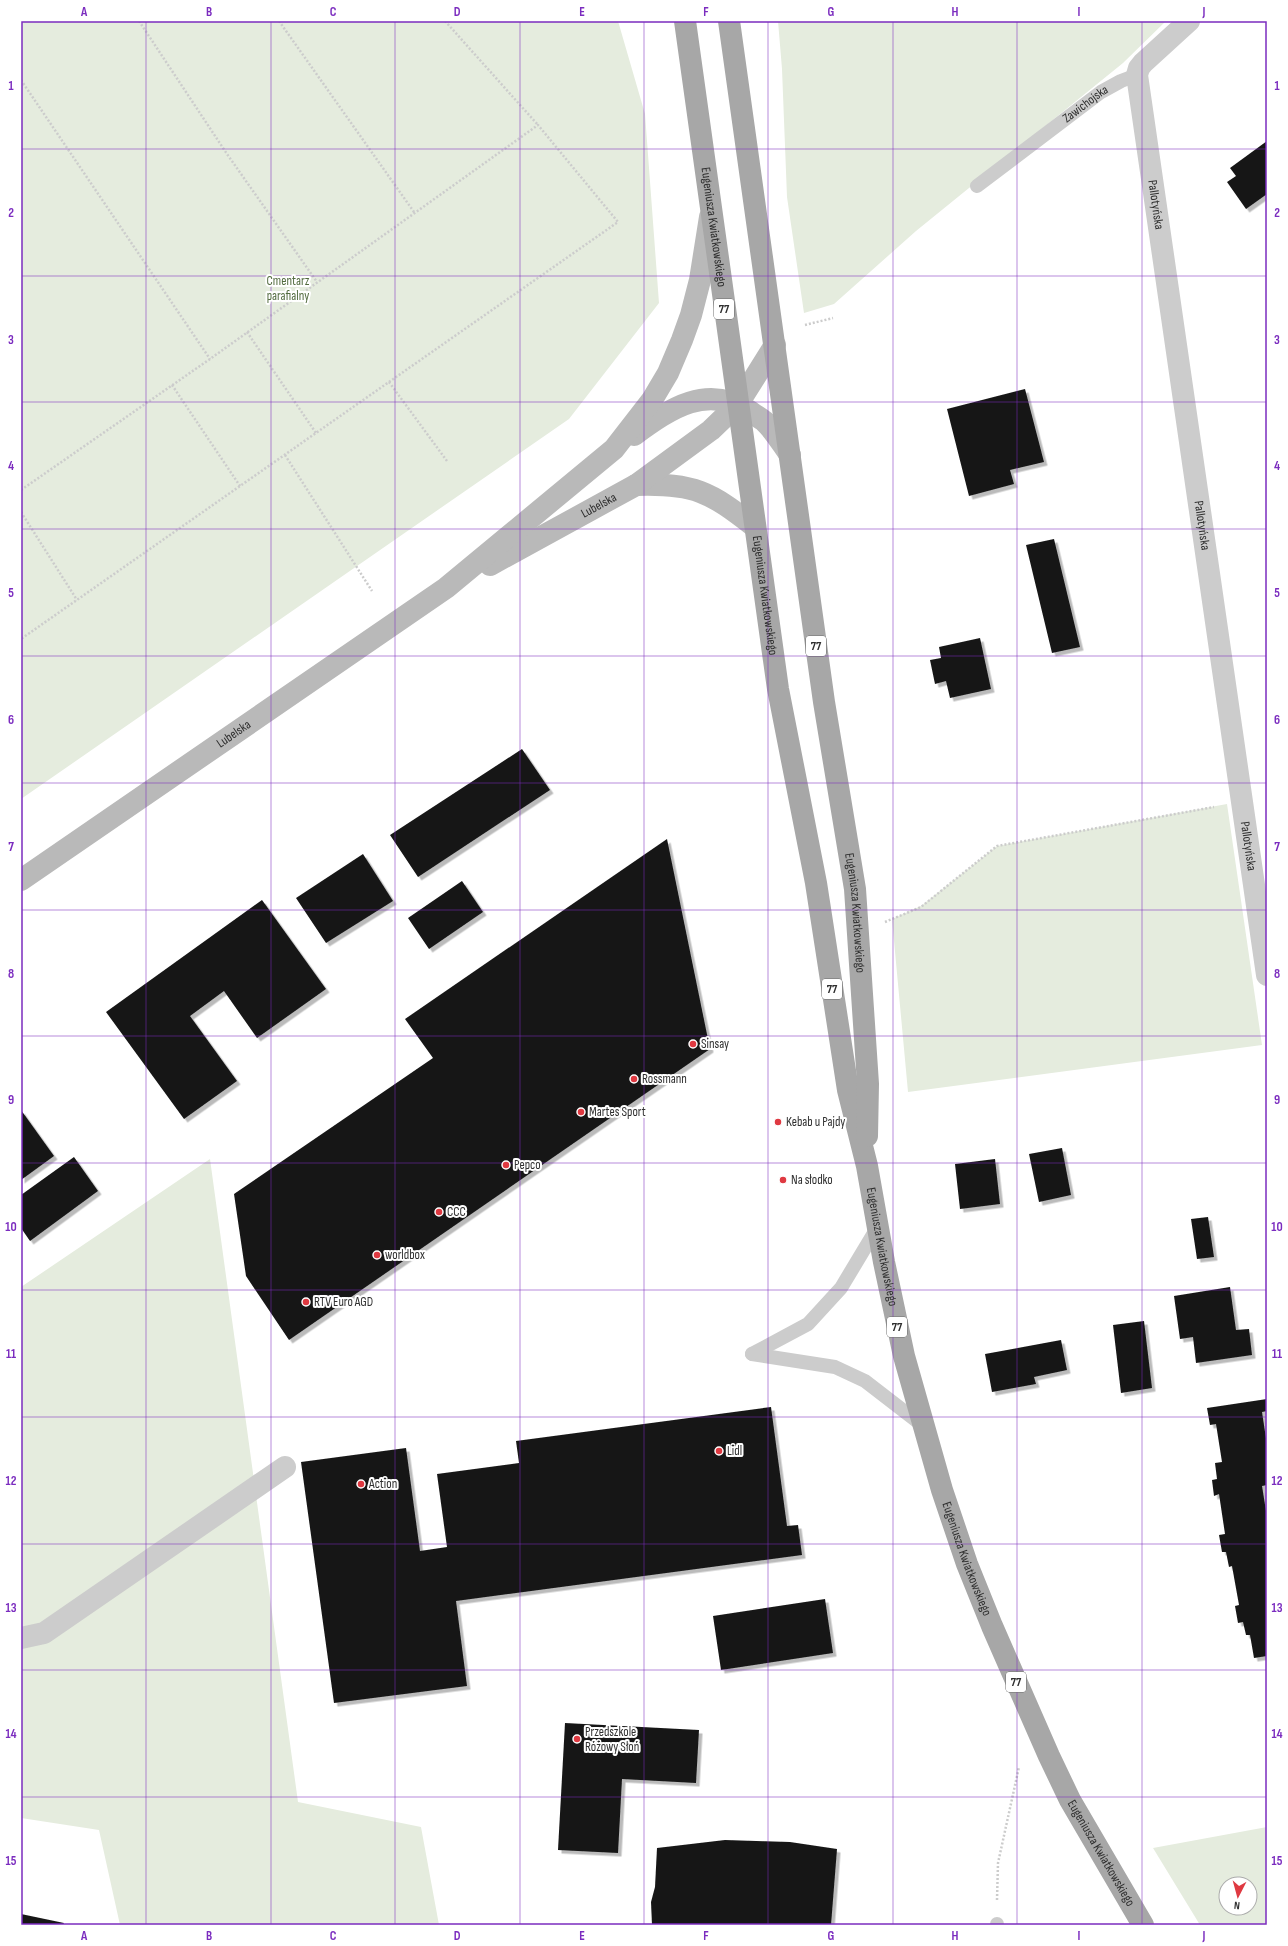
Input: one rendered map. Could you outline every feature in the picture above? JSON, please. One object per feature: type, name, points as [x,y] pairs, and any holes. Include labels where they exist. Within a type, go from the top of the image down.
[{"type":"main road","name":"Eugeniusza Kwiatkowskiego","points":[[685,21],[778,689],[816,883],[848,1090],[867,1166],[877,1228],[904,1356],[922,1425],[967,1564],[1015,1680],[1070,1800],[1142,1925]]},
{"type":"main road","name":"Eugeniusza Kwiatkowskiego","points":[[729,21],[824,702],[855,889],[868,1084],[867,1166]]},
{"type":"main road","name":"Lubelska","points":[[614,449],[652,400],[668,373],[682,340],[691,315],[700,280],[711,214]]},
{"type":"main road","name":"Lubelska","points":[[446,588],[636,485],[711,430],[738,404],[774,345]]},
{"type":"main road","name":"Lubelska","points":[[21,880],[446,588],[614,449],[660,416],[693,400],[721,399],[738,404],[764,421],[790,455]]},
{"type":"main road","points":[[636,485],[664,484],[703,492],[720,500],[755,527]]},
{"type":"street","points":[[1137,75],[1139,68],[1143,63],[1189,21]]},
{"type":"street","name":"Pallotyńska","points":[[1137,75],[1267,975]]},
{"type":"street","points":[[21,1638],[44,1633],[285,1467]]},
{"type":"lane","name":"Zawichojska","points":[[977,186],[1101,92],[1121,81],[1137,75]]},
{"type":"lane","points":[[877,1228],[841,1288],[808,1324],[752,1354],[835,1367],[865,1381],[922,1425]]},
{"type":"path","points":[[139,21],[227,154],[317,282]]},
{"type":"path","points":[[279,21],[414,212]]},
{"type":"path","points":[[21,639],[618,222],[538,125],[445,21]]},
{"type":"path","points":[[21,80],[210,359]]},
{"type":"path","points":[[21,490],[210,359],[538,125]]},
{"type":"path","points":[[805,325],[833,318]]},
{"type":"path","points":[[247,332],[316,433]]},
{"type":"path","points":[[389,382],[447,461]]},
{"type":"path","points":[[172,385],[240,486]]},
{"type":"path","points":[[285,455],[372,591]]},
{"type":"path","points":[[21,512],[77,600]]},
{"type":"path","points":[[858,929],[873,926],[921,906],[997,846],[1242,802]]},
{"type":"path","points":[[997,1924],[998,1863],[1019,1767]]},
{"type":"green space","name":"Cmentarz parafialny","points":[[21,21],[618,21],[645,114],[659,303],[569,419],[21,799]]},
{"type":"green space","points":[[778,21],[1166,21],[1123,63],[916,231],[834,304],[804,313],[787,197],[782,69]]},
{"type":"green space","points":[[1227,804],[1262,1045],[908,1092],[892,919],[921,906],[997,846]]},
{"type":"green space","points":[[210,1159],[298,1802],[421,1827],[439,1925],[120,1925],[99,1830],[21,1818],[21,1287]]},
{"type":"green space","points":[[1267,1827],[1267,1925],[1200,1925],[1153,1848]]},
{"type":"building","points":[[1267,141],[1267,194],[1246,209],[1227,182],[1236,176],[1230,168]]},
{"type":"building","points":[[1025,389],[1044,462],[1010,470],[1014,484],[969,496],[947,409]]},
{"type":"building","points":[[1054,539],[1080,647],[1052,653],[1026,545]]},
{"type":"building","points":[[980,638],[991,689],[950,698],[946,681],[935,684],[930,660],[941,658],[939,647]]},
{"type":"building","points":[[522,749],[550,790],[418,877],[390,835]]},
{"type":"building","points":[[667,839],[710,1049],[289,1340],[246,1276],[234,1194],[433,1058],[405,1019]]},
{"type":"building","points":[[363,854],[393,901],[326,943],[296,898]]},
{"type":"building","points":[[462,881],[483,912],[429,949],[408,918]]},
{"type":"building","points":[[262,900],[326,989],[257,1038],[224,991],[190,1016],[237,1081],[184,1119],[106,1012]]},
{"type":"building","points":[[21,1110],[54,1156],[21,1180]]},
{"type":"building","points":[[1062,1148],[1071,1195],[1039,1202],[1029,1154]]},
{"type":"building","points":[[74,1157],[98,1191],[30,1241],[21,1228],[21,1195]]},
{"type":"building","points":[[995,1159],[1000,1204],[960,1209],[955,1164]]},
{"type":"building","points":[[1208,1217],[1214,1257],[1197,1259],[1191,1219]]},
{"type":"building","points":[[1230,1287],[1236,1330],[1249,1329],[1252,1355],[1196,1363],[1193,1337],[1180,1339],[1174,1296]]},
{"type":"building","points":[[1144,1321],[1152,1388],[1121,1393],[1113,1325]]},
{"type":"building","points":[[1061,1340],[1067,1370],[1034,1377],[1036,1384],[992,1392],[985,1354]]},
{"type":"building","points":[[1267,1399],[1267,1411],[1262,1412],[1267,1445],[1267,1485],[1262,1486],[1267,1517],[1267,1656],[1254,1658],[1250,1635],[1246,1635],[1243,1622],[1238,1623],[1235,1606],[1239,1605],[1232,1566],[1229,1567],[1226,1552],[1222,1552],[1219,1535],[1225,1534],[1219,1494],[1214,1496],[1212,1480],[1217,1479],[1215,1463],[1222,1462],[1216,1424],[1210,1425],[1207,1408]]},
{"type":"building","points":[[771,1407],[787,1526],[798,1525],[802,1555],[456,1601],[467,1686],[334,1703],[301,1462],[406,1448],[420,1551],[447,1547],[437,1474],[519,1463],[516,1441]]},
{"type":"building","points":[[825,1599],[833,1653],[721,1670],[713,1616]]},
{"type":"building","points":[[565,1723],[699,1730],[696,1783],[622,1779],[618,1853],[558,1850]]},
{"type":"building","points":[[725,1840],[790,1842],[837,1849],[831,1925],[652,1925],[651,1902],[655,1887],[657,1848]]},
{"type":"building","points":[[21,1914],[64,1923],[63,1925],[21,1925]]},
{"type":"place","name":"Sinsay","points":[[693,1044]]},
{"type":"place","name":"Rossmann","points":[[634,1079]]},
{"type":"place","name":"Martes Sport","points":[[581,1112]]},
{"type":"place","name":"Kebab u Pajdy","points":[[778,1122]]},
{"type":"place","name":"Pepco","points":[[506,1165]]},
{"type":"place","name":"Na słodko","points":[[783,1180]]},
{"type":"place","name":"CCC","points":[[439,1212]]},
{"type":"place","name":"worldbox","points":[[377,1255]]},
{"type":"place","name":"RTV Euro AGD","points":[[306,1302]]},
{"type":"place","name":"Lidl","points":[[719,1451]]},
{"type":"place","name":"Action","points":[[361,1484]]},
{"type":"place","name":"Przedszkole Różowy Słoń","points":[[577,1739]]}]
